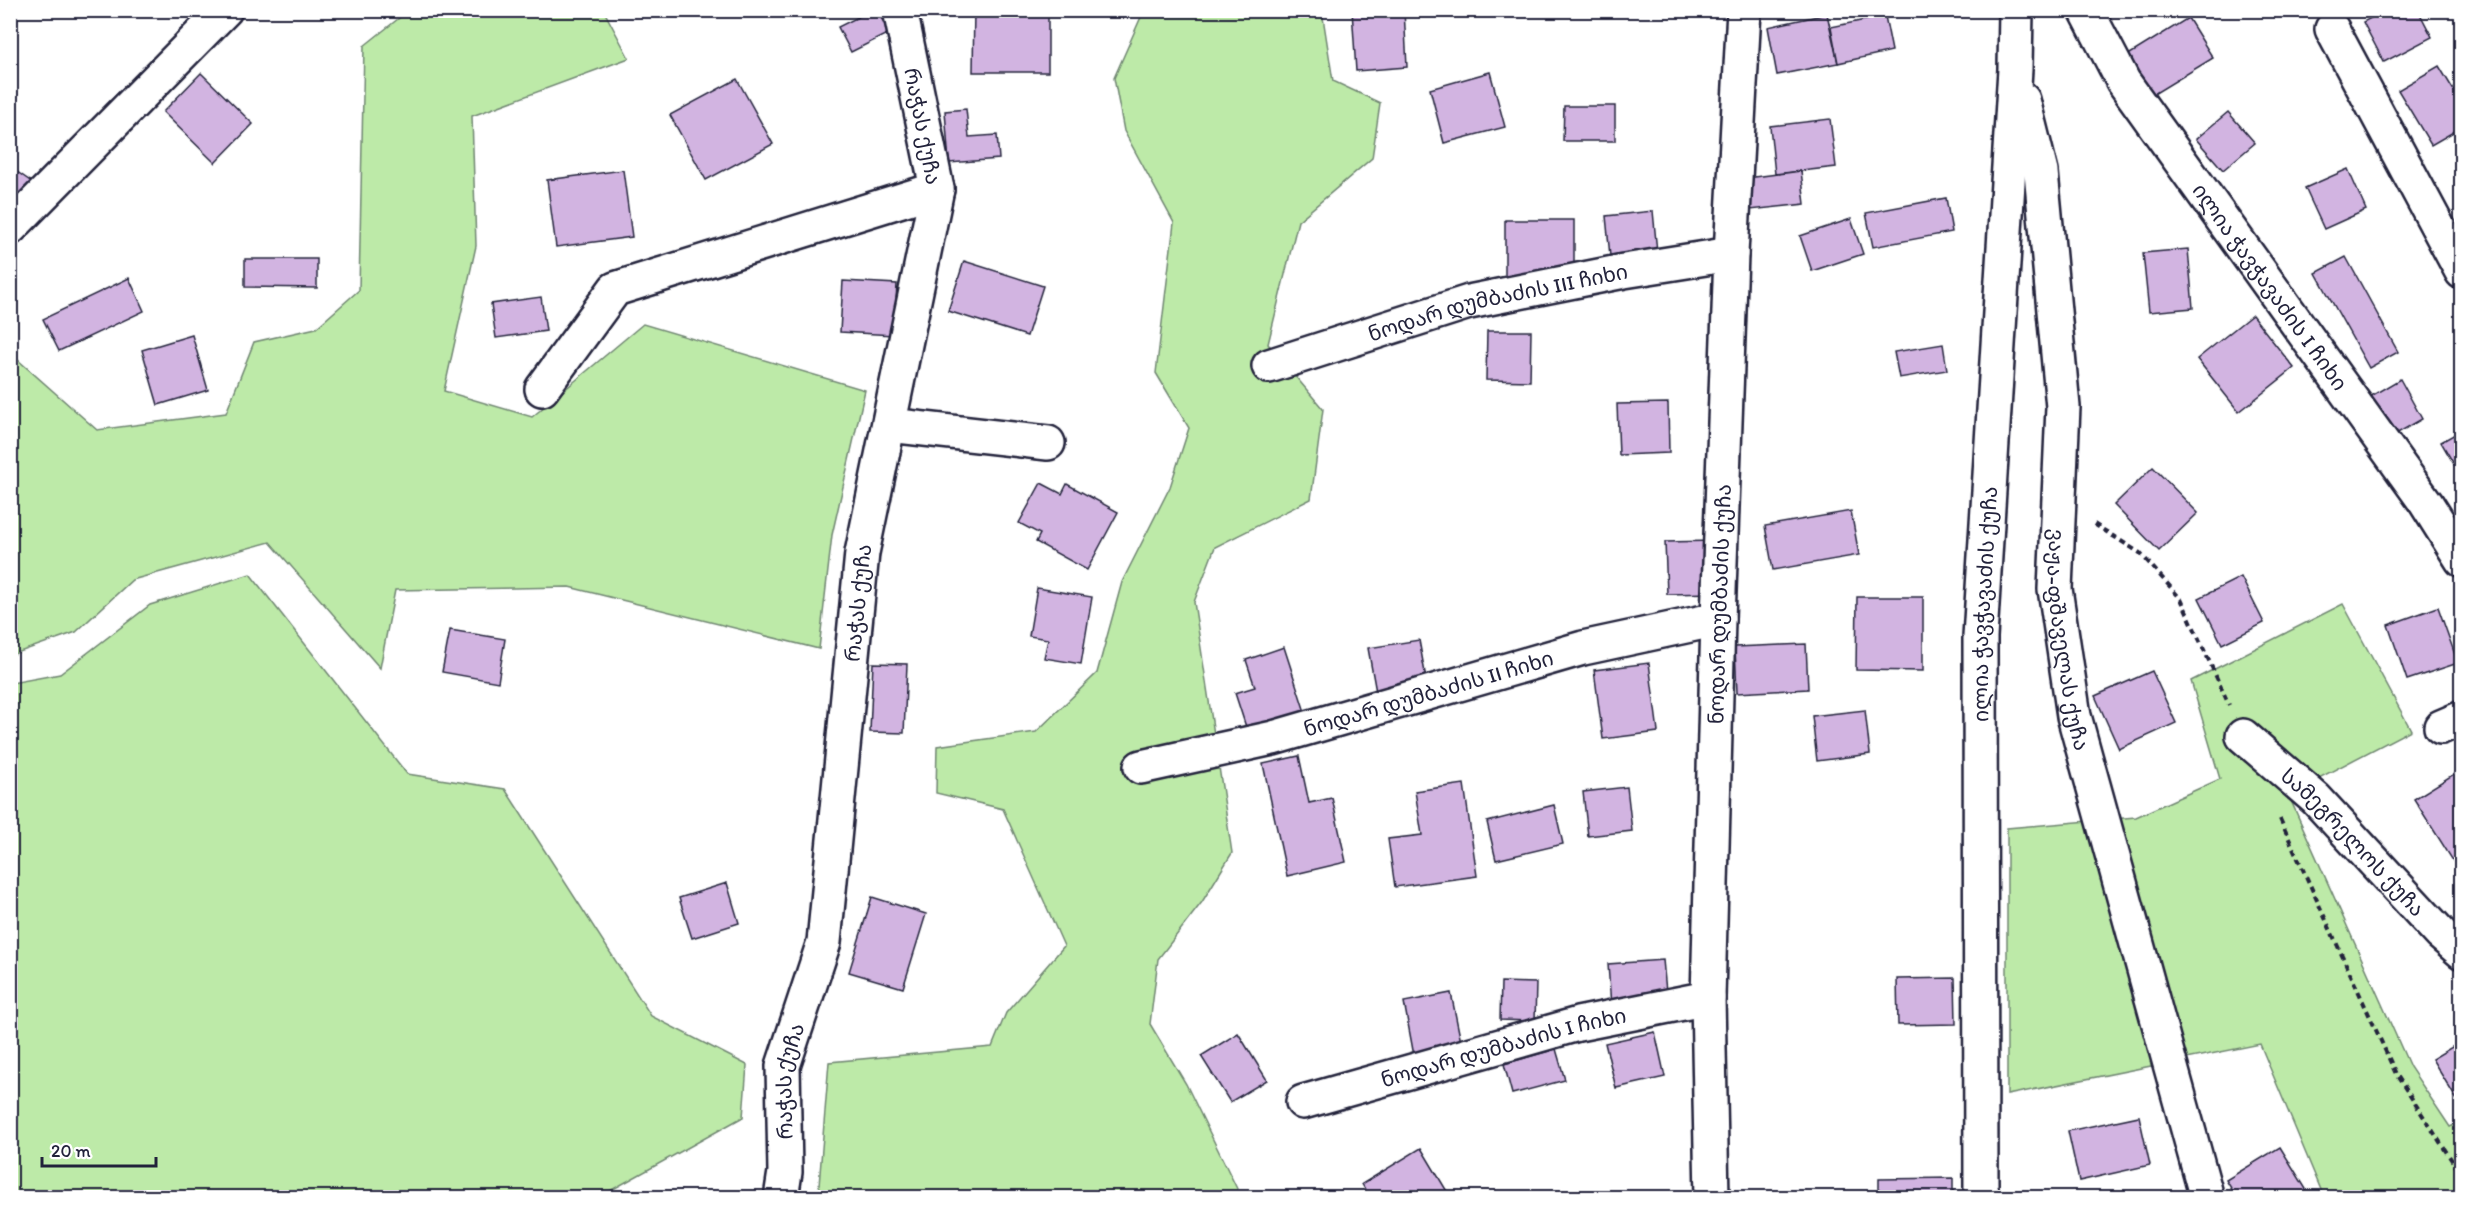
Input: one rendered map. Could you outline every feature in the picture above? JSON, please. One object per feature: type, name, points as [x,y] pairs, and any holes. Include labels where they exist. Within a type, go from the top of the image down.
[{"type":"street","points":[[10,228],[225,10]]},
{"type":"street","name":"რაჭას ქუჩა","points":[[781,1197],[785,1172],[783,1066],[824,942],[862,553],[937,189],[900,10]]},
{"type":"street","name":"ნოდარ დუმბაძის ქუჩა","points":[[1712,1197],[1708,998],[1718,619],[1731,254],[1744,10]]},
{"type":"street","name":"ილია ჭავჭავაძის ქუჩა","points":[[1981,1197],[1980,637],[2015,69],[2016,10]]},
{"type":"street","name":"ილია ჭავჭავაძის I ჩიხი","points":[[2086,10],[2123,81],[2419,493],[2462,560]]},
{"type":"street","points":[[2331,29],[2462,272]]},
{"type":"street","name":"ვაჟა-ფშაველას ქუჩა","points":[[2015,69],[2041,172],[2047,231],[2063,407],[2055,589],[2074,716],[2207,1197]]},
{"type":"street","points":[[543,388],[615,289],[937,189]]},
{"type":"street","name":"ნოდარ დუმბაძის III ჩიხი","points":[[1269,366],[1469,302],[1624,271],[1731,254]]},
{"type":"street","points":[[889,425],[1048,443]]},
{"type":"street","name":"ნოდარ დუმბაძის II ჩიხი","points":[[1141,767],[1273,738],[1583,648],[1718,619]]},
{"type":"street","name":"სამეგრელოს ქუჩა","points":[[2243,736],[2316,798],[2441,934],[2462,952]]},
{"type":"street","name":"ნოდარ დუმბაძის I ჩიხი","points":[[1304,1102],[1578,1024],[1708,998]]},
{"type":"path","points":[[2058,520],[2091,521],[2140,553],[2181,599],[2243,736]]},
{"type":"path","points":[[2277,813],[2396,1074],[2462,1176]]},
{"type":"green space","points":[[408,11],[604,11],[629,58],[472,116],[476,246],[444,391],[532,417],[643,324],[865,390],[832,535],[819,649],[569,587],[395,590],[380,668],[270,542],[132,580],[76,632],[11,655],[10,353],[97,430],[226,413],[254,342],[316,328],[359,290],[364,46]]},
{"type":"green space","points":[[1151,11],[1322,11],[1333,81],[1380,103],[1372,158],[1298,221],[1268,344],[1323,409],[1311,499],[1215,547],[1194,602],[1232,853],[1202,902],[1158,959],[1150,1024],[1186,1084],[1241,1197],[818,1198],[829,1062],[992,1047],[1006,1013],[1064,946],[1003,809],[936,793],[937,746],[1036,732],[1097,673],[1122,582],[1170,487],[1189,428],[1156,373],[1174,223],[1124,131],[1114,78],[1141,17]]},
{"type":"green space","points":[[250,574],[407,774],[505,789],[651,1016],[747,1065],[743,1117],[599,1197],[11,1197],[11,683],[60,674],[150,605]]},
{"type":"green space","points":[[2343,604],[2411,730],[2288,794],[2410,1067],[2450,1127],[2461,1122],[2461,1197],[2324,1197],[2260,1044],[2007,1095],[2007,828],[2136,817],[2220,779],[2191,681]]},
{"type":"building","points":[[872,10],[877,10],[889,33],[851,52],[838,27]]},
{"type":"building","points":[[974,10],[1048,10],[1048,72],[973,72]]},
{"type":"building","points":[[1352,10],[1404,10],[1407,67],[1356,71]]},
{"type":"building","points":[[2386,10],[2418,10],[2432,37],[2384,62],[2363,22]]},
{"type":"building","points":[[1827,14],[1838,63],[1777,75],[1768,27]]},
{"type":"building","points":[[1885,16],[1892,51],[1838,63],[1831,27]]},
{"type":"building","points":[[2188,18],[2213,58],[2149,97],[2125,57]]},
{"type":"building","points":[[2439,66],[2462,104],[2462,127],[2431,145],[2398,90]]},
{"type":"building","points":[[1490,72],[1505,127],[1444,143],[1430,89]]},
{"type":"building","points":[[201,73],[253,124],[215,163],[163,112]]},
{"type":"building","points":[[737,79],[773,144],[706,180],[670,115]]},
{"type":"building","points":[[1564,106],[1615,106],[1615,141],[1563,141]]},
{"type":"building","points":[[966,109],[969,137],[997,135],[999,159],[949,163],[945,111]]},
{"type":"building","points":[[2228,112],[2255,143],[2223,170],[2196,139]]},
{"type":"building","points":[[1830,119],[1836,167],[1775,174],[1770,126]]},
{"type":"building","points":[[10,167],[33,183],[10,215]]},
{"type":"building","points":[[2348,169],[2366,210],[2324,229],[2305,188]]},
{"type":"building","points":[[623,170],[632,237],[556,247],[547,180]]},
{"type":"building","points":[[1801,171],[1805,204],[1750,210],[1747,178]]},
{"type":"building","points":[[1946,198],[1952,232],[1873,247],[1866,213]]},
{"type":"building","points":[[1653,211],[1657,252],[1610,256],[1606,216]]},
{"type":"building","points":[[1851,219],[1863,254],[1812,271],[1800,236]]},
{"type":"building","points":[[1505,220],[1574,220],[1574,278],[1505,278]]},
{"type":"building","points":[[2188,249],[2193,308],[2149,312],[2143,253]]},
{"type":"building","points":[[2346,257],[2398,352],[2369,368],[2316,273]]},
{"type":"building","points":[[245,259],[317,259],[317,288],[245,287]]},
{"type":"building","points":[[964,261],[1043,286],[1027,336],[948,311]]},
{"type":"building","points":[[129,278],[144,311],[59,351],[43,319]]},
{"type":"building","points":[[843,281],[897,284],[894,335],[840,332]]},
{"type":"building","points":[[541,297],[546,331],[496,338],[491,304]]},
{"type":"building","points":[[2252,315],[2294,368],[2239,412],[2197,359]]},
{"type":"building","points":[[1487,331],[1531,331],[1530,381],[1486,380]]},
{"type":"building","points":[[192,335],[208,390],[158,405],[142,350]]},
{"type":"building","points":[[1943,344],[1947,370],[1899,378],[1894,352]]},
{"type":"building","points":[[2400,379],[2422,419],[2389,438],[2366,399]]},
{"type":"building","points":[[1668,403],[1669,453],[1619,455],[1617,404]]},
{"type":"building","points":[[2462,430],[2462,478],[2441,442]]},
{"type":"building","points":[[2153,467],[2198,513],[2159,551],[2114,505]]},
{"type":"building","points":[[1041,483],[1062,494],[1067,484],[1118,512],[1087,570],[1036,542],[1040,534],[1019,523]]},
{"type":"building","points":[[1851,511],[1859,555],[1773,570],[1765,526]]},
{"type":"building","points":[[1714,541],[1716,593],[1667,594],[1665,542]]},
{"type":"building","points":[[2241,577],[2264,623],[2222,644],[2199,598]]},
{"type":"building","points":[[1037,588],[1092,597],[1081,664],[1044,658],[1048,639],[1029,636]]},
{"type":"building","points":[[1857,597],[1923,597],[1923,671],[1856,670]]},
{"type":"building","points":[[2438,607],[2458,663],[2407,680],[2388,625]]},
{"type":"building","points":[[450,630],[505,639],[498,682],[442,672]]},
{"type":"building","points":[[1419,640],[1427,684],[1376,692],[1368,648]]},
{"type":"building","points":[[1806,644],[1808,689],[1737,693],[1735,647]]},
{"type":"building","points":[[1284,647],[1305,712],[1247,730],[1235,693],[1255,687],[1246,660]]},
{"type":"building","points":[[873,663],[907,664],[904,733],[870,732]]},
{"type":"building","points":[[1649,663],[1658,732],[1603,739],[1594,670]]},
{"type":"building","points":[[2152,671],[2176,723],[2119,749],[2095,696]]},
{"type":"building","points":[[1865,710],[1870,754],[1817,761],[1812,716]]},
{"type":"building","points":[[1299,756],[1309,803],[1332,798],[1346,862],[1287,876],[1263,764]]},
{"type":"building","points":[[2462,769],[2462,875],[2414,799]]},
{"type":"building","points":[[1464,784],[1477,876],[1395,887],[1388,839],[1422,835],[1415,791]]},
{"type":"building","points":[[1627,787],[1632,831],[1588,836],[1583,792]]},
{"type":"building","points":[[1554,805],[1563,844],[1496,860],[1487,822]]},
{"type":"building","points":[[727,883],[739,923],[692,938],[679,898]]},
{"type":"building","points":[[872,897],[926,914],[903,988],[849,972]]},
{"type":"building","points":[[1663,960],[1667,1002],[1611,1006],[1608,964]]},
{"type":"building","points":[[1955,978],[1956,1024],[1898,1025],[1897,979]]},
{"type":"building","points":[[1501,982],[1536,983],[1535,1021],[1500,1020]]},
{"type":"building","points":[[1451,993],[1463,1052],[1415,1061],[1404,1002]]},
{"type":"building","points":[[1655,1032],[1665,1077],[1616,1088],[1605,1043]]},
{"type":"building","points":[[1238,1033],[1267,1080],[1230,1102],[1201,1056]]},
{"type":"building","points":[[2462,1041],[2462,1098],[2457,1100],[2432,1059]]},
{"type":"building","points":[[1556,1049],[1565,1080],[1512,1094],[1504,1064]]},
{"type":"building","points":[[2139,1116],[2150,1165],[2079,1181],[2068,1131]]},
{"type":"building","points":[[2280,1147],[2309,1194],[2303,1198],[2237,1198],[2226,1180]]},
{"type":"building","points":[[1421,1148],[1451,1198],[1370,1198],[1362,1184]]},
{"type":"building","points":[[1953,1178],[1953,1198],[1879,1198],[1879,1179]]}]
